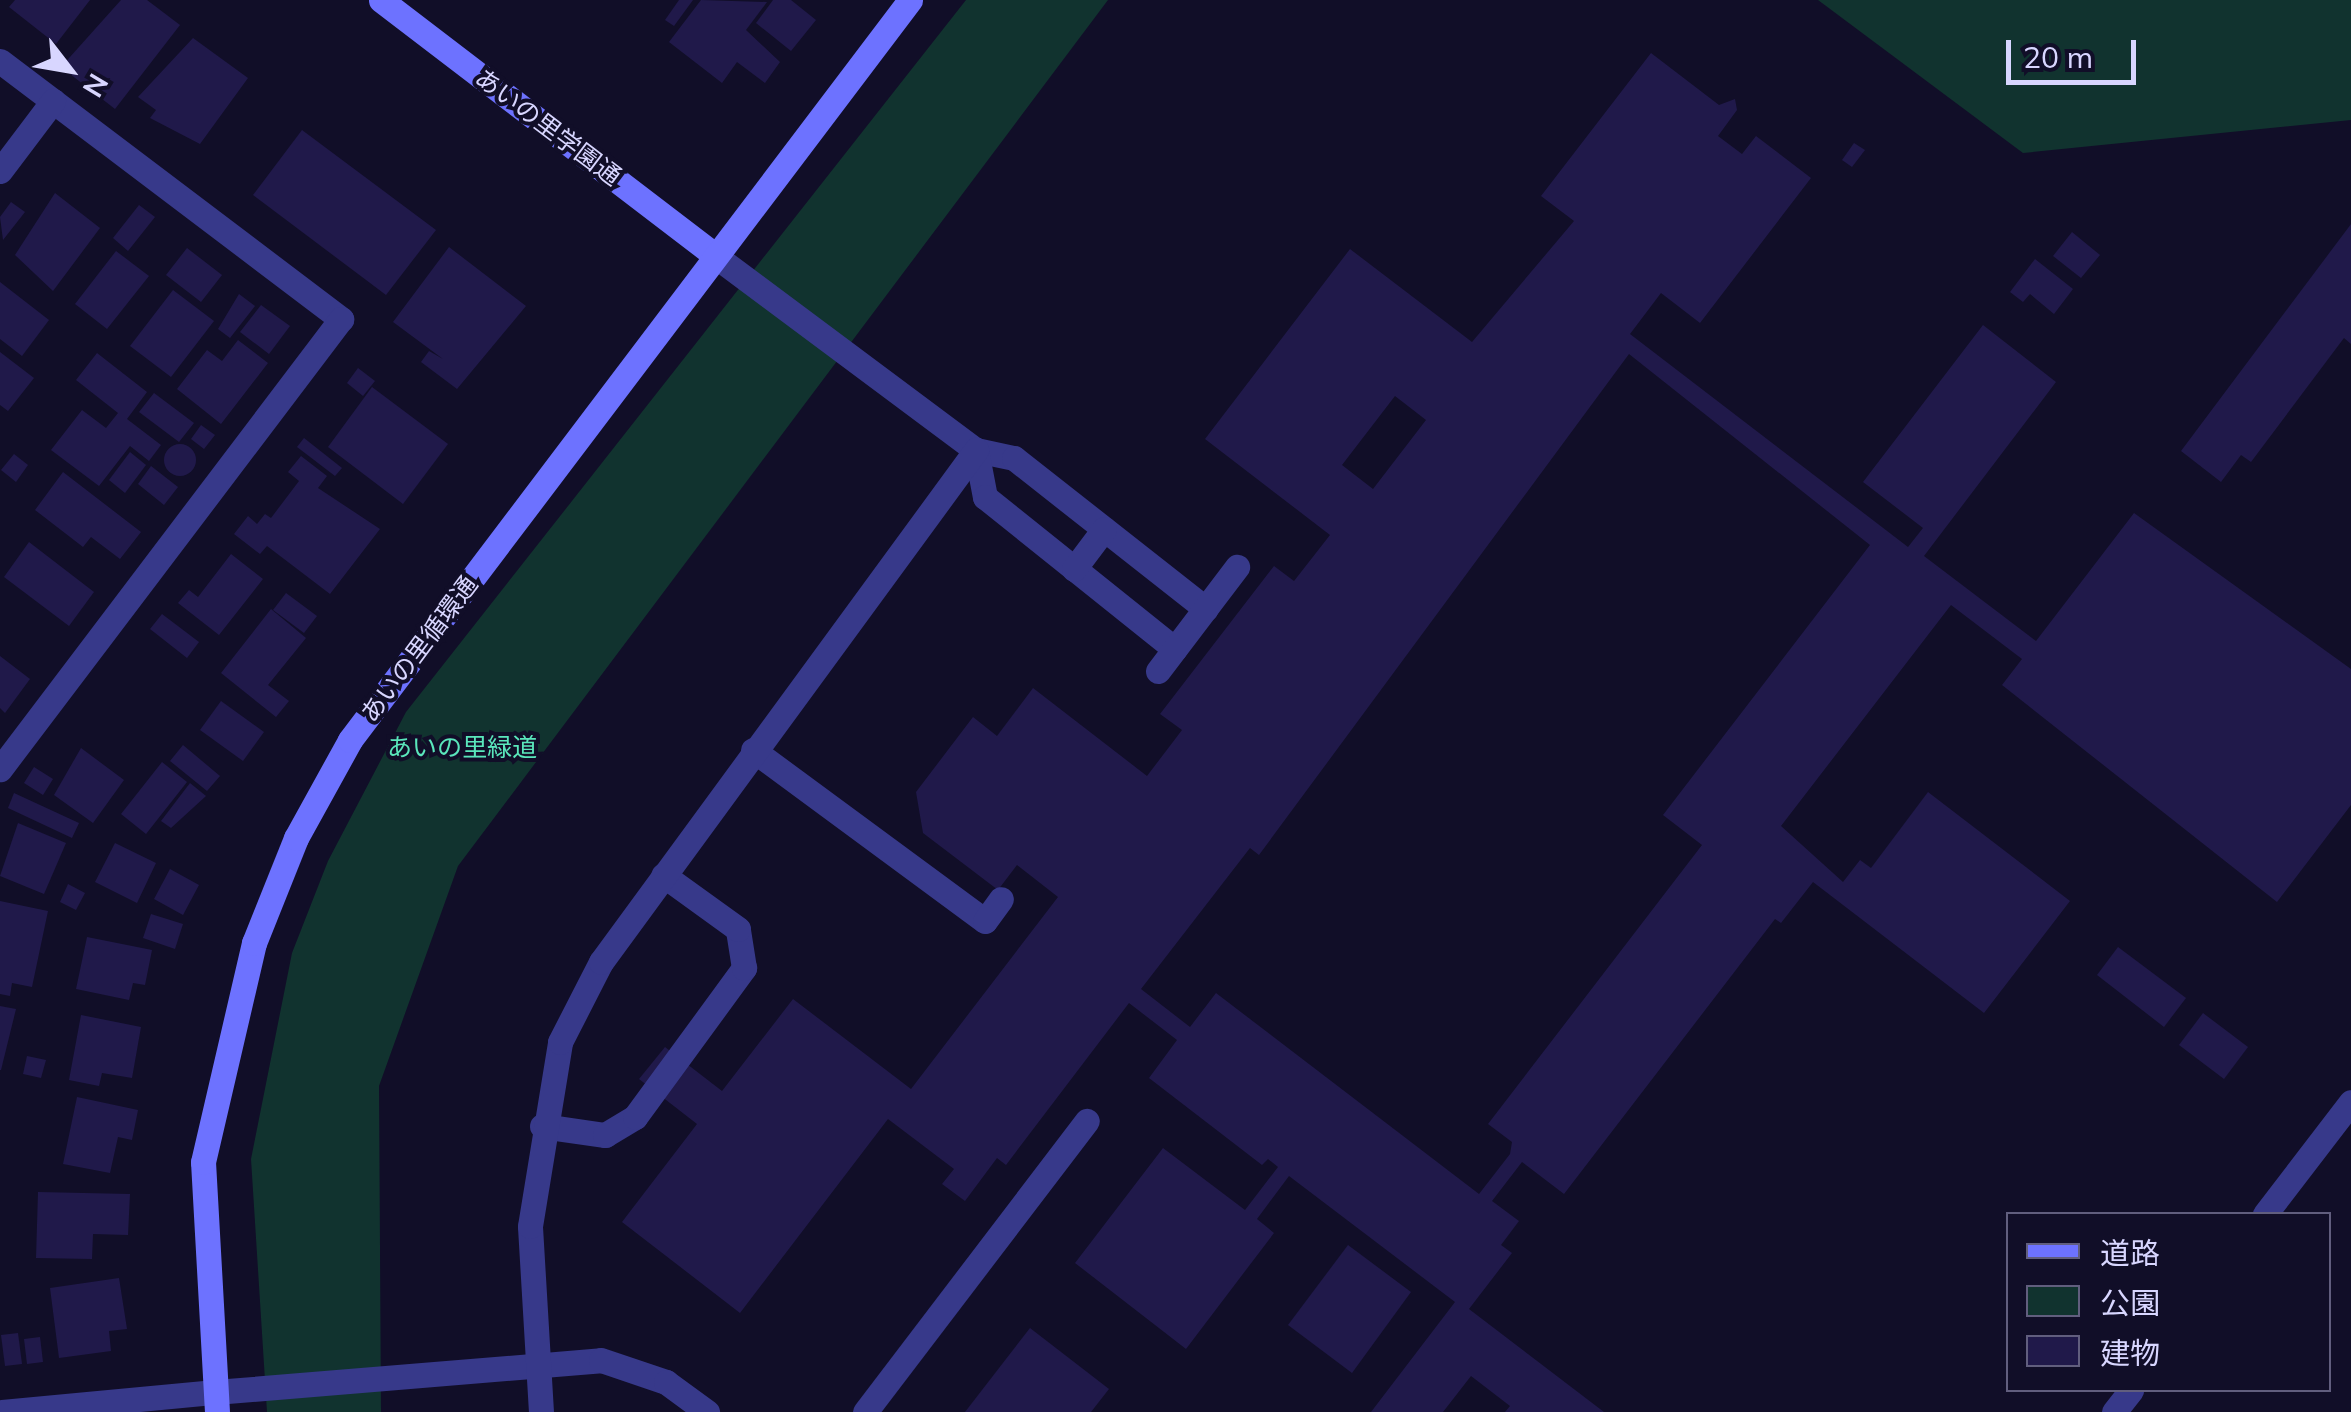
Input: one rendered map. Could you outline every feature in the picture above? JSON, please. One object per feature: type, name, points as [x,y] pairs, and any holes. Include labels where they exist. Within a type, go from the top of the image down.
[{"type":"street","name":"あいの里学園通","points":[[381,0],[714,256]]},
{"type":"street","name":"あいの里循環通","points":[[216,1402],[203,1162],[254,943],[296,838],[350,740],[910,0]]},
{"type":"street","points":[[0,61],[341,319],[0,770]]},
{"type":"street","points":[[0,171],[53,101]]},
{"type":"street","points":[[714,256],[976,450],[1014,458],[1206,608]]},
{"type":"street","points":[[976,450],[986,497],[1175,649]]},
{"type":"street","points":[[541,1412],[530,1226],[542,1126],[560,1042],[601,962],[976,450]]},
{"type":"street","points":[[1074,569],[1104,529]]},
{"type":"street","points":[[1158,671],[1237,567]]},
{"type":"street","points":[[753,750],[986,922],[1001,899]]},
{"type":"street","points":[[542,1126],[604,1136],[635,1117],[744,968],[738,929],[664,875]]},
{"type":"street","points":[[2267,1212],[2351,1102]]},
{"type":"street","points":[[864,1412],[1088,1121]]},
{"type":"street","points":[[2,1412],[216,1402],[535,1360],[601,1360],[666,1382],[706,1412]]},
{"type":"street","points":[[2114,1412],[2129,1392]]},
{"type":"green space","name":"あいの里緑道","points":[[966,0],[1108,0],[458,866],[379,1086],[381,1412],[267,1412],[251,1159],[292,953],[328,861],[406,712]]},
{"type":"green space","points":[[1818,0],[2351,0],[2351,120],[2023,153]]},
{"type":"building","points":[[15,0],[90,0],[56,44],[9,7]]},
{"type":"building","points":[[121,0],[147,0],[180,25],[115,109],[61,67]]},
{"type":"building","points":[[679,0],[693,0],[674,26],[665,20]]},
{"type":"building","points":[[701,0],[767,2],[746,30],[780,62],[765,83],[737,62],[722,83],[669,42]]},
{"type":"building","points":[[773,0],[791,0],[816,20],[791,51],[756,23]]},
{"type":"building","points":[[193,38],[248,78],[200,144],[150,118],[156,110],[138,97]]},
{"type":"building","points":[[1651,53],[1719,105],[1735,99],[1737,110],[1718,136],[1742,154],[1756,136],[1811,178],[1700,323],[1661,293],[1630,334],[1908,547],[1923,528],[1863,482],[1983,325],[2056,382],[1924,556],[2036,641],[2134,513],[2351,669],[2351,805],[2277,902],[2002,685],[2022,659],[1951,605],[1781,826],[1843,882],[1860,860],[1871,868],[1928,792],[2070,901],[1984,1013],[1813,882],[1781,923],[1775,919],[1564,1194],[1522,1162],[1492,1201],[1519,1221],[1501,1245],[1512,1253],[1469,1309],[1604,1412],[1505,1412],[1510,1406],[1471,1376],[1443,1412],[1371,1412],[1455,1302],[1289,1176],[1257,1219],[1274,1233],[1186,1349],[1075,1263],[1163,1148],[1245,1210],[1278,1167],[1268,1159],[1262,1165],[1149,1078],[1177,1040],[1129,1003],[1006,1165],[997,1158],[965,1201],[942,1184],[954,1169],[888,1119],[740,1313],[622,1222],[697,1124],[639,1079],[665,1047],[722,1091],[793,999],[911,1089],[1058,897],[1017,865],[998,890],[923,833],[916,792],[973,717],[997,736],[1033,688],[1147,776],[1182,730],[1160,714],[1274,566],[1294,581],[1330,535],[1205,439],[1350,249],[1472,342],[1574,221],[1541,196]],"holes":[[[1629,354],[1870,545],[1663,815],[1702,845],[1488,1124],[1512,1142],[1510,1154],[1479,1194],[1216,993],[1190,1027],[1141,989],[1250,848],[1259,855]],[[1395,396],[1426,420],[1373,489],[1342,465]]]},
{"type":"building","points":[[302,130],[436,230],[386,295],[253,195]]},
{"type":"building","points":[[1854,143],[1865,150],[1852,167],[1842,160]]},
{"type":"building","points":[[55,193],[100,228],[53,291],[15,255]]},
{"type":"building","points":[[11,202],[25,212],[3,240],[0,217]]},
{"type":"building","points":[[139,205],[155,217],[128,251],[113,238]]},
{"type":"building","points":[[2351,224],[2351,344],[2344,338],[2251,462],[2241,455],[2221,482],[2181,451]]},
{"type":"building","points":[[2072,232],[2100,255],[2081,278],[2053,256]]},
{"type":"building","points":[[449,247],[526,306],[457,389],[421,362],[429,351],[443,359],[393,322]]},
{"type":"building","points":[[187,248],[222,275],[201,302],[166,275]]},
{"type":"building","points":[[116,251],[149,276],[107,329],[75,304]]},
{"type":"building","points":[[2035,259],[2073,289],[2054,314],[2030,294],[2023,302],[2010,292]]},
{"type":"building","points":[[0,282],[49,320],[22,356],[0,339]]},
{"type":"building","points":[[173,290],[214,321],[171,377],[130,346]]},
{"type":"building","points":[[239,294],[255,306],[230,338],[218,329]]},
{"type":"building","points":[[261,305],[290,326],[269,354],[240,332]]},
{"type":"building","points":[[238,340],[268,363],[221,424],[177,389],[207,350],[222,361]]},
{"type":"building","points":[[0,352],[34,378],[8,411],[0,405]]},
{"type":"building","points":[[97,353],[147,392],[127,419],[161,445],[149,461],[130,446],[99,486],[51,450],[82,410],[106,428],[118,413],[76,380]]},
{"type":"building","points":[[358,368],[375,381],[363,396],[347,383]]},
{"type":"building","points":[[372,387],[448,444],[403,504],[328,447]]},
{"type":"building","points":[[154,393],[194,423],[179,442],[139,412]]},
{"type":"building","points":[[201,425],[215,435],[204,449],[191,439]]},
{"type":"building","points":[[304,438],[342,468],[335,476],[297,447]]},
{"type":"building","points":[[180,444],[192,448],[196,460],[192,472],[180,476],[168,472],[164,460],[168,448]]},
{"type":"building","points":[[130,452],[146,465],[125,493],[109,480]]},
{"type":"building","points":[[14,454],[28,465],[16,482],[1,470]]},
{"type":"building","points":[[301,456],[327,476],[318,488],[380,529],[330,594],[267,546],[260,554],[234,534],[248,516],[257,524],[265,514],[271,518],[299,481],[288,472]]},
{"type":"building","points":[[151,466],[178,487],[164,505],[138,484]]},
{"type":"building","points":[[63,472],[141,532],[120,559],[91,537],[83,547],[35,510]]},
{"type":"building","points":[[29,542],[94,592],[69,626],[4,577]]},
{"type":"building","points":[[231,554],[263,579],[219,635],[178,603],[189,590],[198,597]]},
{"type":"building","points":[[286,593],[317,616],[304,633],[273,610]]},
{"type":"building","points":[[271,609],[306,638],[268,685],[289,701],[276,717],[221,673]]},
{"type":"building","points":[[162,614],[199,642],[187,658],[150,629]]},
{"type":"building","points":[[0,656],[30,679],[5,713],[0,708]]},
{"type":"building","points":[[221,701],[264,732],[243,761],[200,730]]},
{"type":"building","points":[[183,745],[220,776],[207,791],[170,761]]},
{"type":"building","points":[[81,748],[124,780],[93,823],[54,795]]},
{"type":"building","points":[[162,762],[187,782],[146,834],[121,814]]},
{"type":"building","points":[[34,767],[53,779],[43,795],[24,783]]},
{"type":"building","points":[[190,783],[206,796],[171,828],[161,821]]},
{"type":"building","points":[[14,793],[79,823],[72,838],[8,808]]},
{"type":"building","points":[[18,823],[66,843],[44,894],[0,876]]},
{"type":"building","points":[[115,843],[156,863],[137,903],[95,882]]},
{"type":"building","points":[[170,869],[199,885],[183,915],[154,899]]},
{"type":"building","points":[[68,884],[85,893],[76,910],[60,902]]},
{"type":"building","points":[[0,901],[48,911],[32,987],[12,983],[10,996],[0,994]]},
{"type":"building","points":[[151,914],[183,924],[175,949],[143,938]]},
{"type":"building","points":[[87,937],[152,950],[145,985],[133,983],[129,1000],[76,989]]},
{"type":"building","points":[[2118,947],[2186,998],[2164,1027],[2097,975]]},
{"type":"building","points":[[0,1006],[16,1009],[1,1070],[0,1070]]},
{"type":"building","points":[[2203,1013],[2248,1047],[2224,1079],[2179,1045]]},
{"type":"building","points":[[81,1015],[141,1027],[132,1078],[102,1073],[99,1086],[69,1080]]},
{"type":"building","points":[[27,1056],[46,1060],[41,1078],[23,1074]]},
{"type":"building","points":[[77,1097],[138,1110],[132,1140],[118,1137],[110,1173],[63,1164]]},
{"type":"building","points":[[38,1192],[130,1194],[128,1235],[93,1234],[92,1259],[36,1258]]},
{"type":"building","points":[[1348,1245],[1411,1292],[1352,1373],[1288,1325]]},
{"type":"building","points":[[119,1278],[127,1329],[109,1331],[111,1351],[59,1358],[50,1288]]},
{"type":"building","points":[[1030,1328],[1109,1389],[1091,1412],[965,1412]]},
{"type":"building","points":[[18,1333],[22,1364],[5,1366],[1,1335]]},
{"type":"building","points":[[40,1337],[43,1362],[27,1364],[24,1339]]}]
